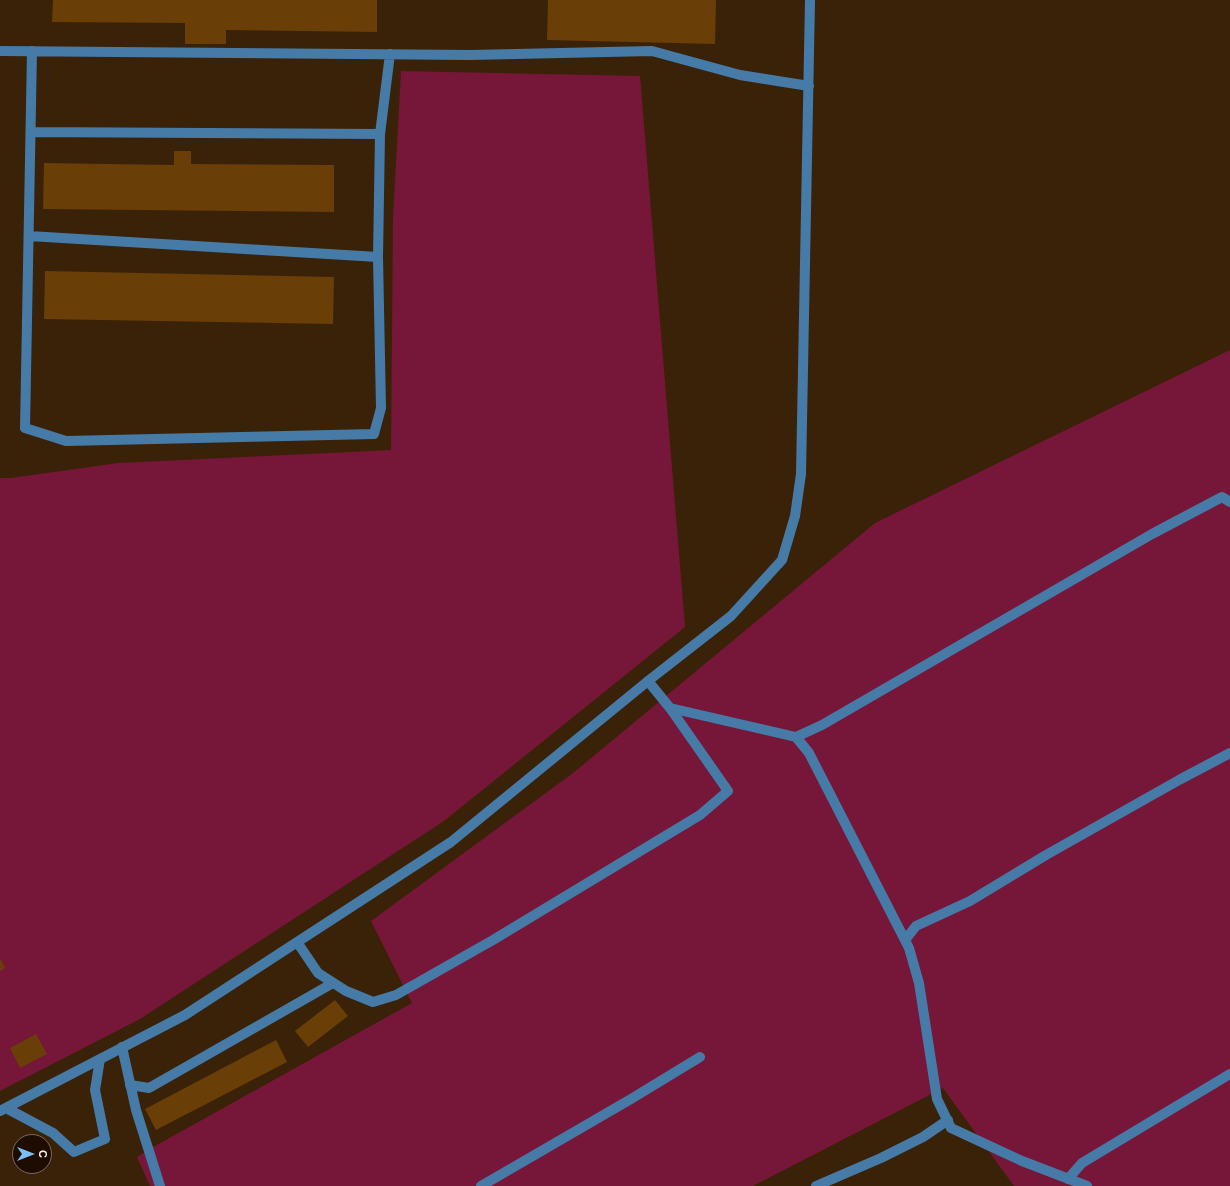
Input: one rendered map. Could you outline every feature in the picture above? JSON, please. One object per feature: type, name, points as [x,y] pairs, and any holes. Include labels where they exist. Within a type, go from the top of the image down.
[{"type":"street","points":[[3,1109],[185,1015],[451,842],[648,681],[731,616],[782,560],[795,516],[801,474],[810,0]]},
{"type":"street","points":[[0,51],[470,55],[652,51],[740,75],[809,86]]},
{"type":"street","points":[[32,52],[25,428],[66,441],[374,434],[381,408],[378,257],[380,134],[390,54]]},
{"type":"street","points":[[31,132],[380,134]]},
{"type":"street","points":[[29,236],[378,257]]},
{"type":"street","points":[[796,738],[822,725],[1152,534],[1222,497],[1230,502]]},
{"type":"street","points":[[297,942],[318,973],[346,991],[373,1002],[396,996],[493,940],[700,815],[728,791],[670,708],[648,681]]},
{"type":"street","points":[[670,708],[796,738],[809,753],[909,948],[919,983],[937,1099],[951,1128],[1022,1161],[1087,1186]]},
{"type":"street","points":[[905,940],[916,926],[970,901],[1046,855],[1230,753]]},
{"type":"street","points":[[130,1086],[149,1088],[333,983]]},
{"type":"street","points":[[122,1048],[136,1110],[160,1186]]},
{"type":"street","points":[[480,1186],[631,1099],[700,1057]]},
{"type":"street","points":[[3,1109],[53,1133],[74,1152],[105,1139],[95,1090],[100,1059]]},
{"type":"street","points":[[1068,1179],[1082,1163],[1230,1074]]},
{"type":"street","points":[[816,1186],[881,1158],[923,1137],[948,1120]]},
{"type":"shaded area","points":[[401,71],[640,76],[685,627],[444,821],[140,1019],[0,1091],[0,478],[11,478],[118,463],[391,450],[393,216]]},
{"type":"shaded area","points":[[1230,350],[1230,1186],[1014,1186],[943,1088],[753,1186],[150,1186],[137,1157],[412,1003],[371,921],[573,773],[875,523]]},
{"type":"building","points":[[53,0],[377,0],[377,32],[226,30],[226,44],[185,44],[185,23],[52,22]]},
{"type":"building","points":[[548,0],[716,0],[715,44],[547,40]]},
{"type":"building","points":[[174,151],[191,151],[191,164],[334,165],[334,212],[43,209],[44,163],[174,165]]},
{"type":"building","points":[[45,271],[334,277],[333,324],[44,319]]},
{"type":"building","points":[[0,958],[5,968],[0,971]]},
{"type":"building","points":[[335,1000],[348,1016],[308,1047],[295,1031]]},
{"type":"building","points":[[36,1034],[47,1054],[20,1068],[10,1048]]},
{"type":"building","points":[[276,1040],[287,1062],[156,1130],[145,1109]]}]
